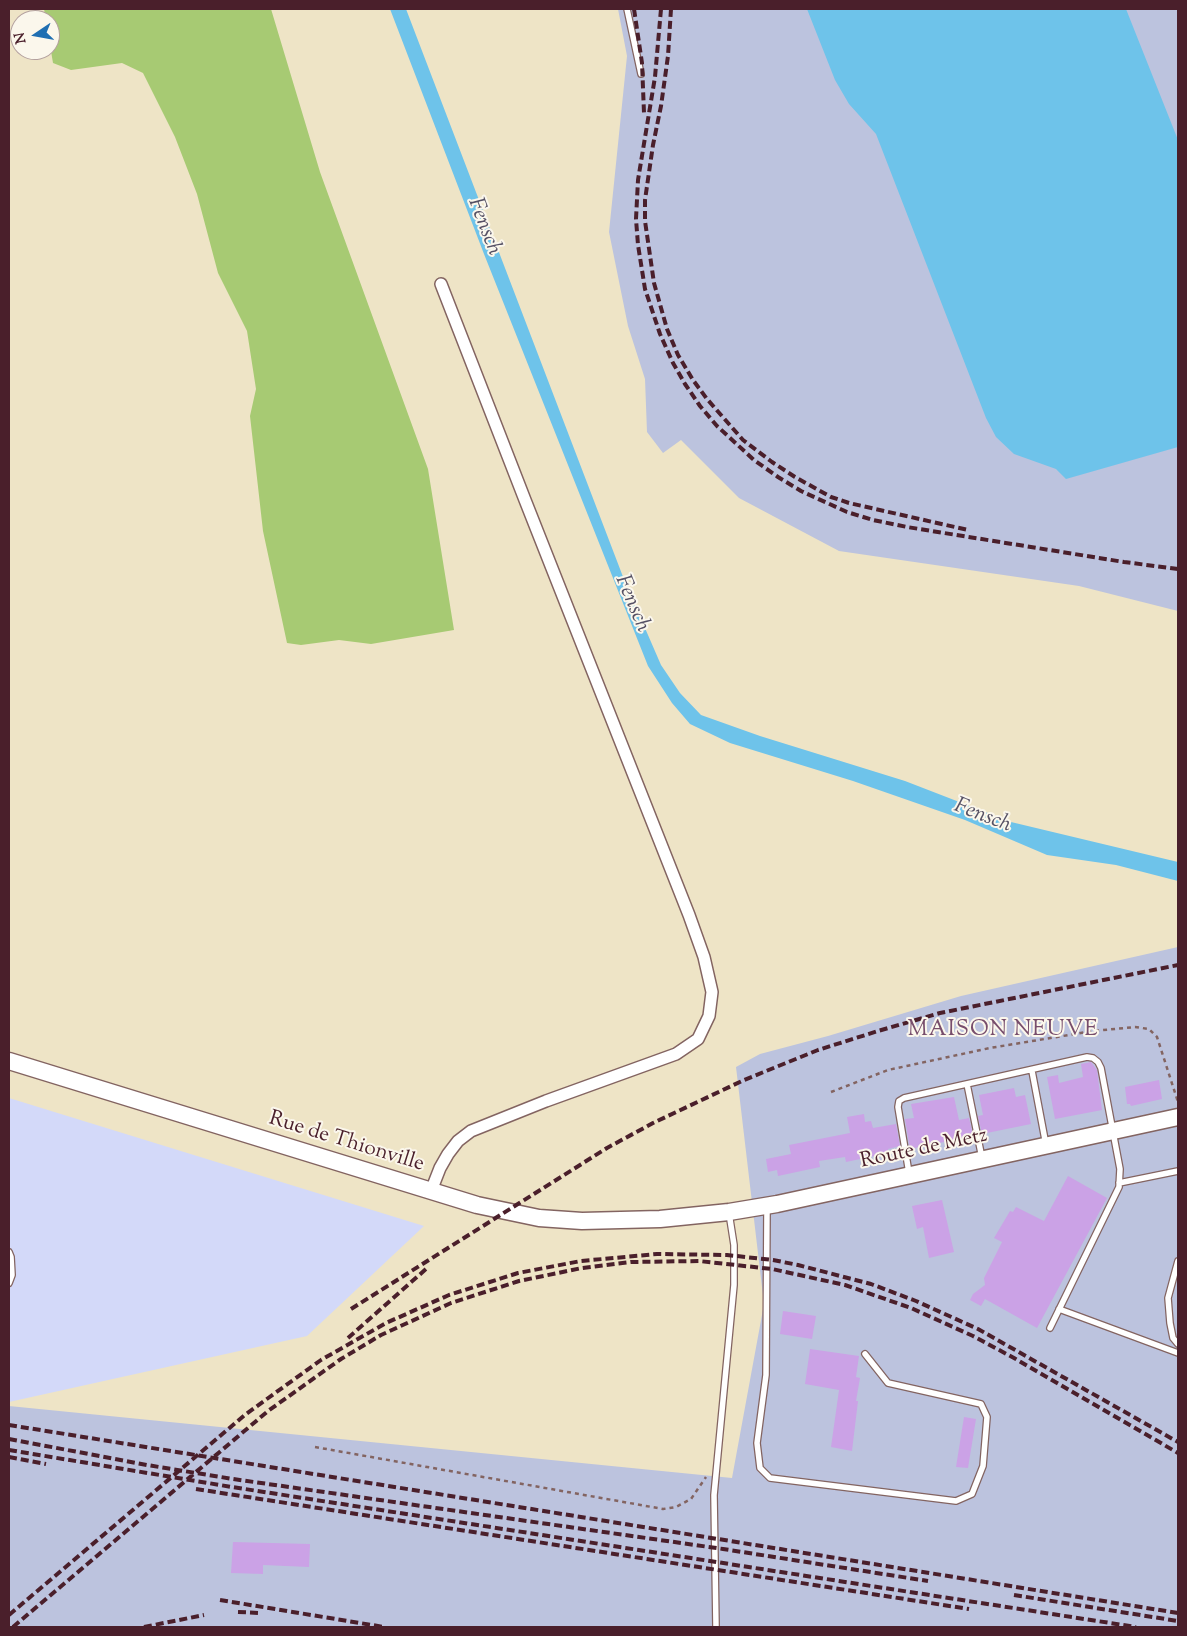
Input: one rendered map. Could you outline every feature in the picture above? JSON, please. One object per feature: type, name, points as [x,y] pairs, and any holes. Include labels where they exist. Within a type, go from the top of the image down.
[{"type":"main road","name":"Rue de Thionville","points":[[9,1061],[497,1210],[547,1219],[610,1222],[678,1218]]},
{"type":"main road","name":"Route de Metz","points":[[678,1218],[767,1206],[1178,1117]]},
{"type":"street","points":[[432,1191],[440,1168],[448,1154],[458,1140],[471,1131],[546,1101],[676,1054],[684,1049],[698,1039],[709,1016],[712,992],[704,957],[690,915],[441,284]]},
{"type":"lane","points":[[627,9],[641,74]]},
{"type":"lane","points":[[910,1175],[898,1107],[899,1101],[904,1098],[1093,1058],[1101,1068],[1120,1169],[1119,1187],[1050,1328]]},
{"type":"lane","points":[[1032,1071],[1046,1145]]},
{"type":"lane","points":[[968,1084],[982,1159]]},
{"type":"lane","points":[[1119,1183],[1178,1171]]},
{"type":"lane","points":[[767,1206],[766,1375],[757,1443],[760,1468],[770,1478],[907,1495],[956,1501],[972,1494],[983,1466],[987,1417],[981,1404],[888,1383],[865,1354]]},
{"type":"lane","points":[[716,1627],[714,1495],[734,1285],[734,1245],[729,1212]]},
{"type":"lane","points":[[9,1252],[12,1275],[9,1283]]},
{"type":"lane","points":[[1178,1261],[1168,1298],[1173,1338],[1178,1344]]},
{"type":"lane","points":[[1058,1309],[1178,1353]]},
{"type":"path","points":[[831,1092],[888,1070],[1000,1047],[1093,1031],[1136,1026],[1149,1029],[1157,1037],[1178,1102]]},
{"type":"path","points":[[315,1447],[662,1509],[676,1507],[691,1498],[717,1462]]},
{"type":"shaded area","points":[[618,9],[1178,9],[1178,611],[1079,586],[839,551],[739,498],[681,440],[663,453],[647,432],[645,379],[628,326],[609,232],[627,56]]},
{"type":"shaded area","points":[[1178,947],[1178,1627],[9,1627],[9,1406],[732,1478],[764,1304],[736,1067],[760,1054],[828,1036],[961,996]]},
{"type":"shaded area","points":[[9,1098],[424,1226],[307,1336],[9,1402]]},
{"type":"green space","points":[[271,9],[320,172],[428,469],[454,630],[371,644],[339,640],[301,645],[287,643],[263,531],[250,416],[256,389],[247,331],[218,273],[197,194],[175,137],[143,73],[122,63],[71,70],[53,63],[52,60],[60,60],[60,10],[44,10]]},
{"type":"water","name":"Fensch","points":[[390,9],[406,9],[625,582],[661,665],[680,693],[701,715],[760,736],[905,781],[1011,822],[1178,862],[1178,881],[1116,865],[1047,855],[965,820],[853,781],[730,743],[690,724],[672,703],[648,666],[484,254]]},
{"type":"water","points":[[807,9],[1126,9],[1178,140],[1178,447],[1066,479],[1056,469],[1014,454],[996,437],[986,418],[876,134],[849,104],[835,80]]},
{"type":"building","points":[[1091,1062],[1097,1070],[1102,1110],[1055,1119],[1047,1077],[1058,1075],[1059,1083],[1083,1077],[1081,1064]]},
{"type":"building","points":[[1159,1080],[1162,1099],[1131,1106],[1127,1104],[1125,1087]]},
{"type":"building","points":[[1014,1088],[1016,1097],[1025,1095],[1031,1124],[982,1134],[978,1116],[983,1115],[979,1095]]},
{"type":"building","points":[[954,1097],[959,1120],[969,1118],[973,1136],[910,1149],[905,1119],[914,1118],[911,1104]]},
{"type":"building","points":[[864,1114],[865,1122],[871,1121],[873,1128],[896,1124],[900,1146],[888,1149],[889,1153],[846,1162],[845,1157],[819,1161],[820,1167],[778,1176],[777,1170],[768,1172],[766,1159],[791,1154],[789,1145],[850,1133],[847,1117]]},
{"type":"building","points":[[1068,1176],[1107,1198],[1037,1328],[985,1299],[981,1306],[970,1300],[973,1294],[985,1285],[984,1278],[1002,1242],[994,1238],[1010,1211],[1013,1212],[1016,1207],[1044,1221]]},
{"type":"building","points":[[942,1200],[954,1252],[929,1258],[923,1227],[917,1229],[912,1206]]},
{"type":"building","points":[[783,1311],[816,1316],[812,1339],[780,1334]]},
{"type":"building","points":[[810,1349],[859,1356],[856,1377],[860,1378],[852,1451],[831,1447],[839,1390],[805,1384]]},
{"type":"building","points":[[964,1417],[976,1419],[968,1468],[956,1467]]},
{"type":"building","points":[[233,1542],[310,1544],[309,1567],[263,1565],[263,1574],[231,1573]]},
{"type":"railway","points":[[634,9],[642,63],[644,113]]},
{"type":"railway","points":[[661,9],[655,77],[638,180],[636,219],[638,245],[645,289],[660,334],[685,384],[717,426],[754,460],[778,477],[801,491],[847,512],[907,527],[1178,569]]},
{"type":"railway","points":[[671,9],[668,56],[645,200],[645,221],[654,283],[667,329],[678,355],[707,399],[743,440],[795,477],[831,497],[849,503],[968,530]]},
{"type":"railway","points":[[351,1309],[607,1148],[653,1123],[744,1080],[818,1050],[940,1013],[1178,965]]},
{"type":"railway","points":[[9,1615],[246,1414],[321,1360],[386,1323],[449,1295],[518,1273],[581,1261],[657,1254],[727,1255],[798,1265],[871,1284],[916,1301],[978,1329],[1178,1442]]},
{"type":"railway","points":[[13,1627],[268,1411],[341,1359],[381,1335],[451,1303],[519,1281],[582,1268],[631,1262],[699,1261],[772,1269],[845,1285],[911,1308],[973,1336],[1178,1453]]},
{"type":"railway","points":[[348,1338],[426,1269]]},
{"type":"railway","points":[[9,1425],[1178,1613]]},
{"type":"railway","points":[[9,1439],[233,1479],[723,1549],[928,1581]]},
{"type":"railway","points":[[9,1450],[232,1487],[1136,1627]]},
{"type":"railway","points":[[9,1457],[46,1464]]},
{"type":"railway","points":[[196,1489],[969,1609]]},
{"type":"railway","points":[[1014,1595],[1178,1621]]},
{"type":"railway","points":[[220,1600],[384,1627]]},
{"type":"railway","points":[[238,1612],[260,1613]]},
{"type":"railway","points":[[144,1627],[204,1615]]},
{"type":"district","name":"MAISON NEUVE","points":[[1003,1031]]}]
